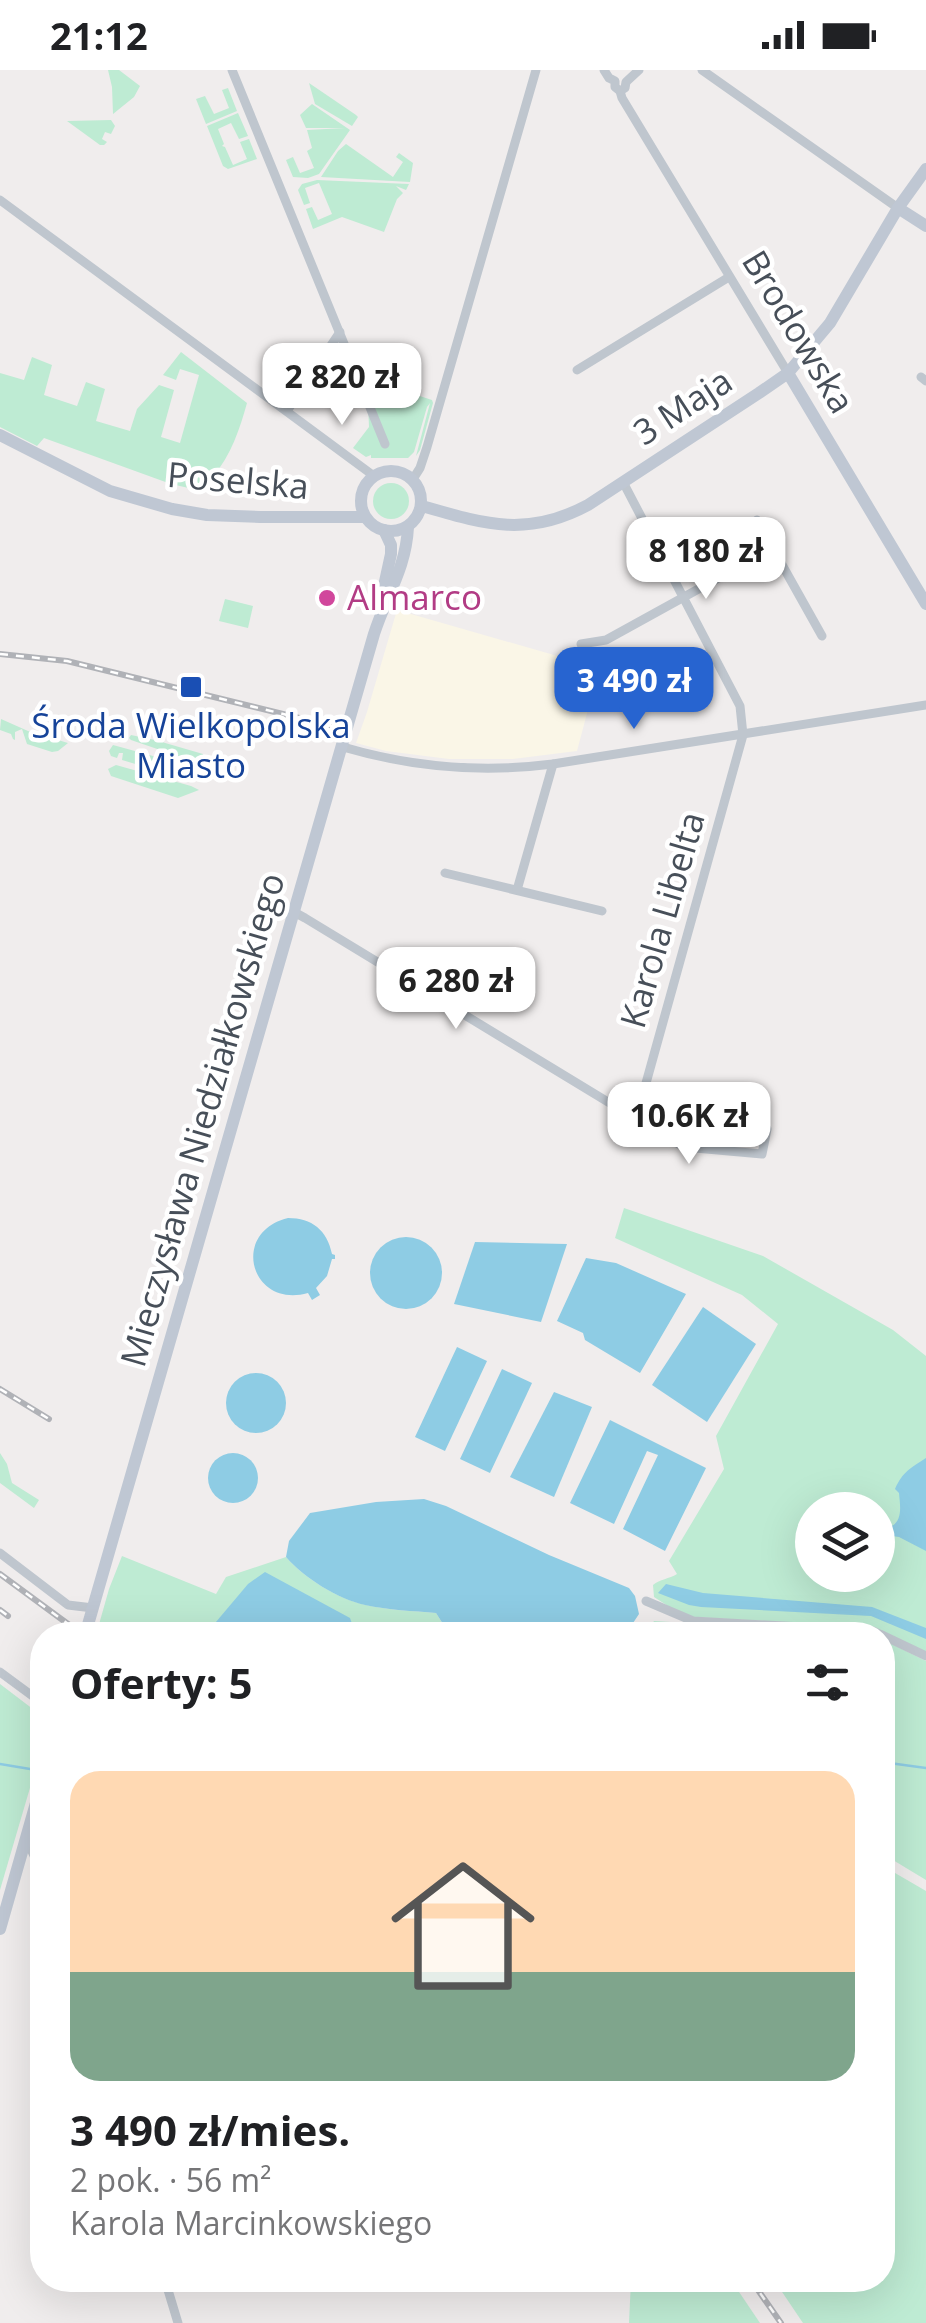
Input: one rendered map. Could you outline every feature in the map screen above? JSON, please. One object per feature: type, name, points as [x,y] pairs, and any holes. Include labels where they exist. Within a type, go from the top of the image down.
[{"type":"street","points":[[232,70],[385,444]]},
{"type":"street","points":[[412,479],[428,447],[536,70]]},
{"type":"street","name":"Brodowska","points":[[604,70],[620,84],[622,98],[926,604]]},
{"type":"street","points":[[620,84],[639,70]]},
{"type":"street","points":[[702,70],[926,226]]},
{"type":"street","name":"3 Maja","points":[[422,506],[497,525],[535,524],[572,513],[788,374],[830,323],[898,208],[926,169]]},
{"type":"street","points":[[0,200],[374,476]]},
{"type":"street","points":[[578,370],[729,276]]},
{"type":"street","points":[[287,411],[340,332]]},
{"type":"street","name":"Poselska","points":[[0,435],[110,490],[172,510],[260,517],[365,516]]},
{"type":"street","points":[[394,470],[412,479],[420,490],[422,506],[417,518],[393,531],[376,528],[362,510],[362,494],[368,481],[394,470]]},
{"type":"street","points":[[624,482],[740,706],[743,735]]},
{"type":"street","points":[[757,520],[822,636]]},
{"type":"street","name":"Mieczysława Niedziałkowskiego","points":[[378,622],[403,557],[408,526]]},
{"type":"street","name":"Mieczysława Niedziałkowskiego","points":[[89,1622],[378,622],[391,554],[384,530]]},
{"type":"street","points":[[581,644],[606,640],[773,548]]},
{"type":"street","points":[[342,747],[394,760],[507,769],[926,705]]},
{"type":"street","name":"Karola Libelta","points":[[636,1120],[743,735]]},
{"type":"street","points":[[517,890],[553,764]]},
{"type":"street","points":[[445,873],[602,911]]},
{"type":"street","points":[[294,912],[636,1120],[684,1147],[762,1154],[767,1129],[747,1106],[636,1120]]},
{"type":"street","points":[[0,1553],[68,1605],[94,1608]]},
{"type":"street","points":[[646,1601],[693,1620],[729,1622]]},
{"type":"street","points":[[895,1641],[926,1656]]},
{"type":"street","points":[[0,1672],[30,1694]]},
{"type":"street","points":[[0,1929],[30,1825]]},
{"type":"street","points":[[26,1839],[30,1847]]},
{"type":"street","points":[[169,2292],[178,2323]]},
{"type":"shaded area","points":[[397,610],[599,668],[577,751],[513,759],[449,759],[356,743]]},
{"type":"green space","points":[[108,70],[119,70],[140,86],[134,97],[113,114],[112,87]]},
{"type":"green space","points":[[309,83],[358,117],[352,126],[315,104]]},
{"type":"green space","points":[[228,88],[237,111],[206,124],[196,99],[205,96],[214,114],[229,108],[222,90]]},
{"type":"green space","points":[[312,104],[350,130],[319,174],[293,177],[286,160],[293,157],[300,173],[314,168],[307,151],[312,148],[307,130],[345,128],[306,128],[300,115]]},
{"type":"green space","points":[[238,113],[248,136],[239,139],[231,123],[218,129],[222,146],[233,165],[247,159],[240,142],[249,139],[257,159],[228,169],[223,166],[207,126]]},
{"type":"green space","points":[[111,120],[115,126],[111,134],[105,132],[104,145],[67,121]]},
{"type":"green space","points":[[346,144],[393,177],[403,162],[396,157],[399,153],[413,163],[410,182],[321,177]]},
{"type":"green space","points":[[317,180],[409,184],[406,190],[396,186],[403,193],[384,232],[342,217],[313,229],[306,209],[312,207],[318,220],[332,214],[319,183],[305,188],[310,203],[304,205],[298,190],[302,184]]},
{"type":"green space","points":[[181,352],[247,403],[225,460],[213,476],[193,489],[44,438],[37,446],[0,427],[0,373],[24,380],[32,357],[52,365],[44,395],[77,406],[86,382],[105,389],[96,421],[130,431],[137,409],[159,385],[174,390],[161,437],[180,443],[199,375],[180,369],[176,380],[163,375]]},
{"type":"green space","points":[[376,377],[383,384],[432,400],[416,456],[430,403],[414,452],[408,458],[371,458],[353,448],[369,427],[367,379]]},
{"type":"green space","points":[[391,483],[404,488],[409,501],[404,514],[391,519],[378,514],[373,501],[378,488]]},
{"type":"green space","points":[[225,599],[253,606],[248,628],[219,621]]},
{"type":"green space","points":[[1,719],[68,743],[52,752],[27,744],[22,729],[15,732],[15,740],[0,730]]},
{"type":"green space","points":[[131,735],[203,754],[201,764],[131,740]]},
{"type":"green space","points":[[113,745],[204,770],[202,775],[179,777],[122,760],[123,753],[117,758],[111,756]]},
{"type":"green space","points":[[116,765],[199,790],[178,798],[111,776],[108,769]]},
{"type":"green space","points":[[624,1208],[763,1256],[893,1330],[926,1356],[926,1652],[895,1637],[895,1622],[694,1617],[654,1597],[653,1585],[677,1574],[669,1561],[724,1469],[716,1436],[778,1324],[742,1295],[615,1238]]},
{"type":"green space","points":[[0,1453],[12,1483],[39,1500],[34,1508],[0,1483]]},
{"type":"green space","points":[[122,1556],[216,1594],[226,1577],[286,1557],[302,1573],[344,1598],[383,1608],[436,1613],[442,1622],[100,1622]]},
{"type":"green space","points":[[895,1646],[926,1661],[926,1880],[895,1861]]},
{"type":"green space","points":[[0,1684],[30,1707],[30,1788],[0,1890]]},
{"type":"green space","points":[[895,1873],[926,1891],[926,2323],[803,2323],[782,2292],[895,2292]]},
{"type":"green space","points":[[630,2292],[739,2292],[760,2323],[629,2323]]},
{"type":"water","points":[[288,1218],[317,1227],[335,1255],[327,1276],[316,1288],[320,1295],[312,1300],[308,1293],[288,1295],[272,1290],[255,1267],[258,1238],[270,1226]]},
{"type":"water","points":[[406,1237],[431,1248],[442,1273],[431,1298],[406,1309],[381,1298],[370,1273],[381,1248]]},
{"type":"water","points":[[475,1242],[567,1244],[541,1322],[454,1304]]},
{"type":"water","points":[[586,1258],[616,1263],[686,1294],[640,1373],[585,1340],[583,1333],[557,1321]]},
{"type":"water","points":[[703,1307],[756,1344],[707,1422],[652,1385]]},
{"type":"water","points":[[457,1347],[487,1361],[445,1451],[415,1437]]},
{"type":"water","points":[[502,1369],[532,1383],[490,1473],[460,1459]]},
{"type":"water","points":[[256,1373],[277,1382],[286,1403],[277,1424],[256,1433],[235,1424],[226,1403],[235,1382]]},
{"type":"water","points":[[554,1392],[592,1407],[554,1497],[510,1477]]},
{"type":"water","points":[[610,1420],[706,1468],[665,1551],[623,1529],[658,1455],[647,1451],[614,1524],[570,1503]]},
{"type":"water","points":[[233,1453],[251,1460],[258,1478],[251,1496],[233,1503],[215,1496],[208,1478],[215,1460]]},
{"type":"water","points":[[926,1458],[926,1551],[895,1536],[900,1511],[899,1493],[895,1489],[908,1470]]},
{"type":"water","points":[[424,1499],[446,1506],[629,1588],[639,1614],[634,1622],[442,1622],[436,1613],[383,1608],[333,1593],[286,1557],[289,1541],[310,1513]]},
{"type":"water","points":[[265,1572],[351,1622],[216,1622],[248,1584]]},
{"type":"water","points":[[666,1584],[703,1593],[872,1607],[926,1628],[926,1639],[895,1626],[895,1622],[871,1616],[701,1607],[658,1593]]},
{"type":"waterway","points":[[0,1764],[30,1769]]},
{"type":"waterway","points":[[895,1764],[926,1768]]},
{"type":"railway","points":[[0,654],[67,661],[332,726]]},
{"type":"railway","points":[[0,1389],[49,1419]]},
{"type":"railway","points":[[0,1574],[65,1622]]},
{"type":"railway","points":[[0,1610],[8,1616]]},
{"type":"railway","points":[[759,2292],[781,2323]]},
{"type":"place","name":"Almarco","points":[[327,598]]},
{"type":"place","name":"Środa Wielkopolska Miasto","points":[[191,687]]}]
